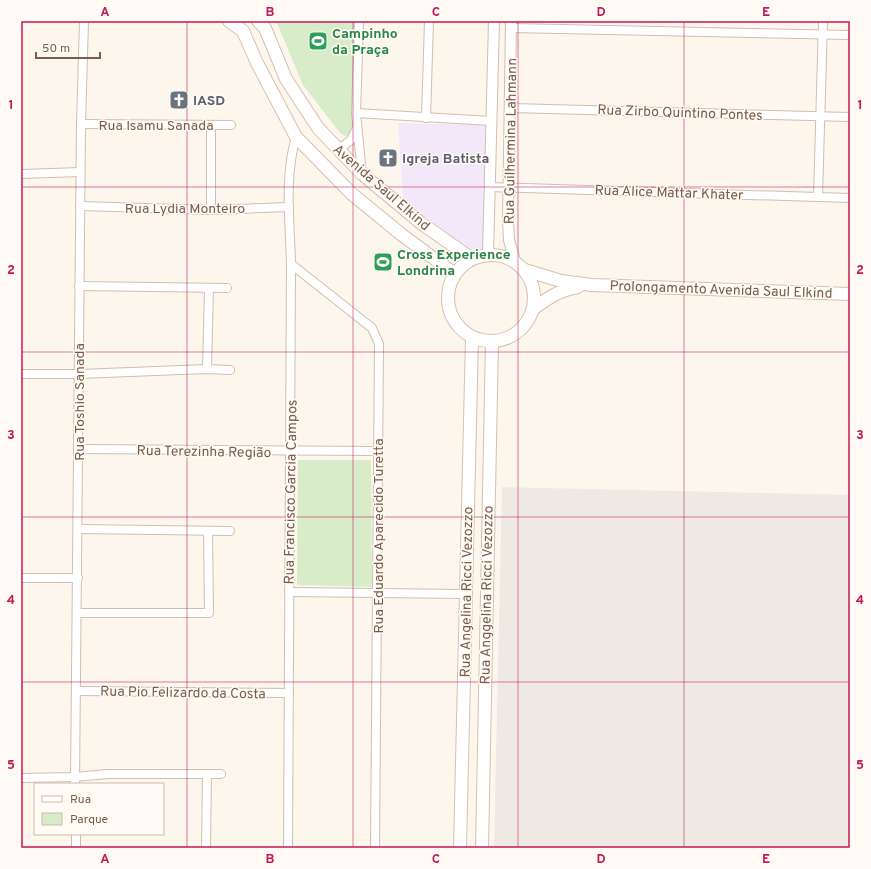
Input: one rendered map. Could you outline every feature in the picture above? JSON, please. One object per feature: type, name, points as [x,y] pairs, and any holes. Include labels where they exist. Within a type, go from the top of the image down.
[{"type":"main road","name":"Avenida Saul Elkind","points":[[229,21],[243,31],[254,57],[296,137],[352,194],[402,235],[455,274]]},
{"type":"main road","name":"Avenida Saul Elkind","points":[[258,21],[265,28],[290,85],[318,128],[362,174],[421,223],[472,259]]},
{"type":"main road","points":[[254,57],[273,48]]},
{"type":"main road","points":[[488,254],[502,256],[515,261],[525,270],[532,282],[535,296],[533,310],[528,322],[518,332],[506,339],[492,341],[472,336],[462,330],[454,320],[449,309],[448,297],[450,285],[455,274],[472,259],[488,254]]},
{"type":"main road","name":"Prolongamento Avenida Saul Elkind","points":[[525,270],[561,281],[592,285],[850,294]]},
{"type":"main road","name":"Prolongamento Avenida Saul Elkind","points":[[533,310],[549,297],[562,290],[592,285]]},
{"type":"main road","name":"Rua Angelina Ricci Vezozzo","points":[[460,848],[472,336]]},
{"type":"main road","name":"Rua Anggelina Ricci Vezozzo","points":[[482,848],[492,341]]},
{"type":"main road","points":[[465,616],[486,617]]},
{"type":"street","name":"Rua Toshio Sanada","points":[[75,781],[78,578],[80,124],[84,21]]},
{"type":"street","points":[[359,21],[356,114],[362,174]]},
{"type":"street","points":[[426,118],[428,21]]},
{"type":"street","points":[[488,254],[494,21]]},
{"type":"street","points":[[818,198],[823,21]]},
{"type":"street","points":[[511,24],[850,35]]},
{"type":"street","name":"Rua Guilhermina Lahmann","points":[[511,24],[510,187],[508,228],[509,240],[515,261]]},
{"type":"street","name":"Rua Zirbo Quintino Pontes","points":[[511,108],[850,117]]},
{"type":"street","points":[[356,114],[491,121]]},
{"type":"street","name":"Rua Isamu Sanada","points":[[80,124],[231,125]]},
{"type":"street","points":[[211,125],[211,210]]},
{"type":"street","points":[[338,150],[351,140],[357,127]]},
{"type":"street","name":"Rua Francisco Garcia Campos","points":[[288,848],[291,452],[291,264],[289,206],[291,159],[296,137]]},
{"type":"street","points":[[21,174],[80,172]]},
{"type":"street","name":"Rua Alice Mattar Khater","points":[[489,187],[850,198]]},
{"type":"street","name":"Rua Lydia Monteiro","points":[[80,206],[211,210],[289,206]]},
{"type":"street","name":"Rua Eduardo Aparecido Turetta","points":[[291,264],[372,328],[379,344],[375,848]]},
{"type":"street","points":[[80,286],[227,288]]},
{"type":"street","points":[[207,369],[208,288]]},
{"type":"street","points":[[21,374],[79,374],[207,369],[230,370]]},
{"type":"street","name":"Rua Terezinha Região","points":[[78,449],[291,452],[378,451]]},
{"type":"street","points":[[78,529],[230,531]]},
{"type":"street","points":[[77,613],[209,613],[208,531]]},
{"type":"street","points":[[21,578],[78,578]]},
{"type":"street","points":[[289,592],[465,594]]},
{"type":"street","name":"Rua Pio Felizardo da Costa","points":[[77,691],[289,693]]},
{"type":"street","points":[[21,778],[75,781],[107,774],[222,774]]},
{"type":"street","points":[[206,848],[207,774]]},
{"type":"street","points":[[76,835],[76,848]]},
{"type":"shaded area","points":[[398,123],[485,125],[484,252],[472,253],[403,198]]},
{"type":"shaded area","points":[[502,487],[850,495],[850,848],[494,848]]},
{"type":"green space","points":[[276,21],[354,21],[352,134],[346,136],[341,134],[303,85]]},
{"type":"green space","points":[[298,460],[371,460],[372,587],[297,585]]},
{"type":"place","name":"Campinho da Praça","points":[[318,41]]},
{"type":"place","name":"IASD","points":[[179,100]]},
{"type":"place","name":"Igreja Batista","points":[[388,158]]},
{"type":"place","name":"Cross Experience Londrina","points":[[383,262]]}]
